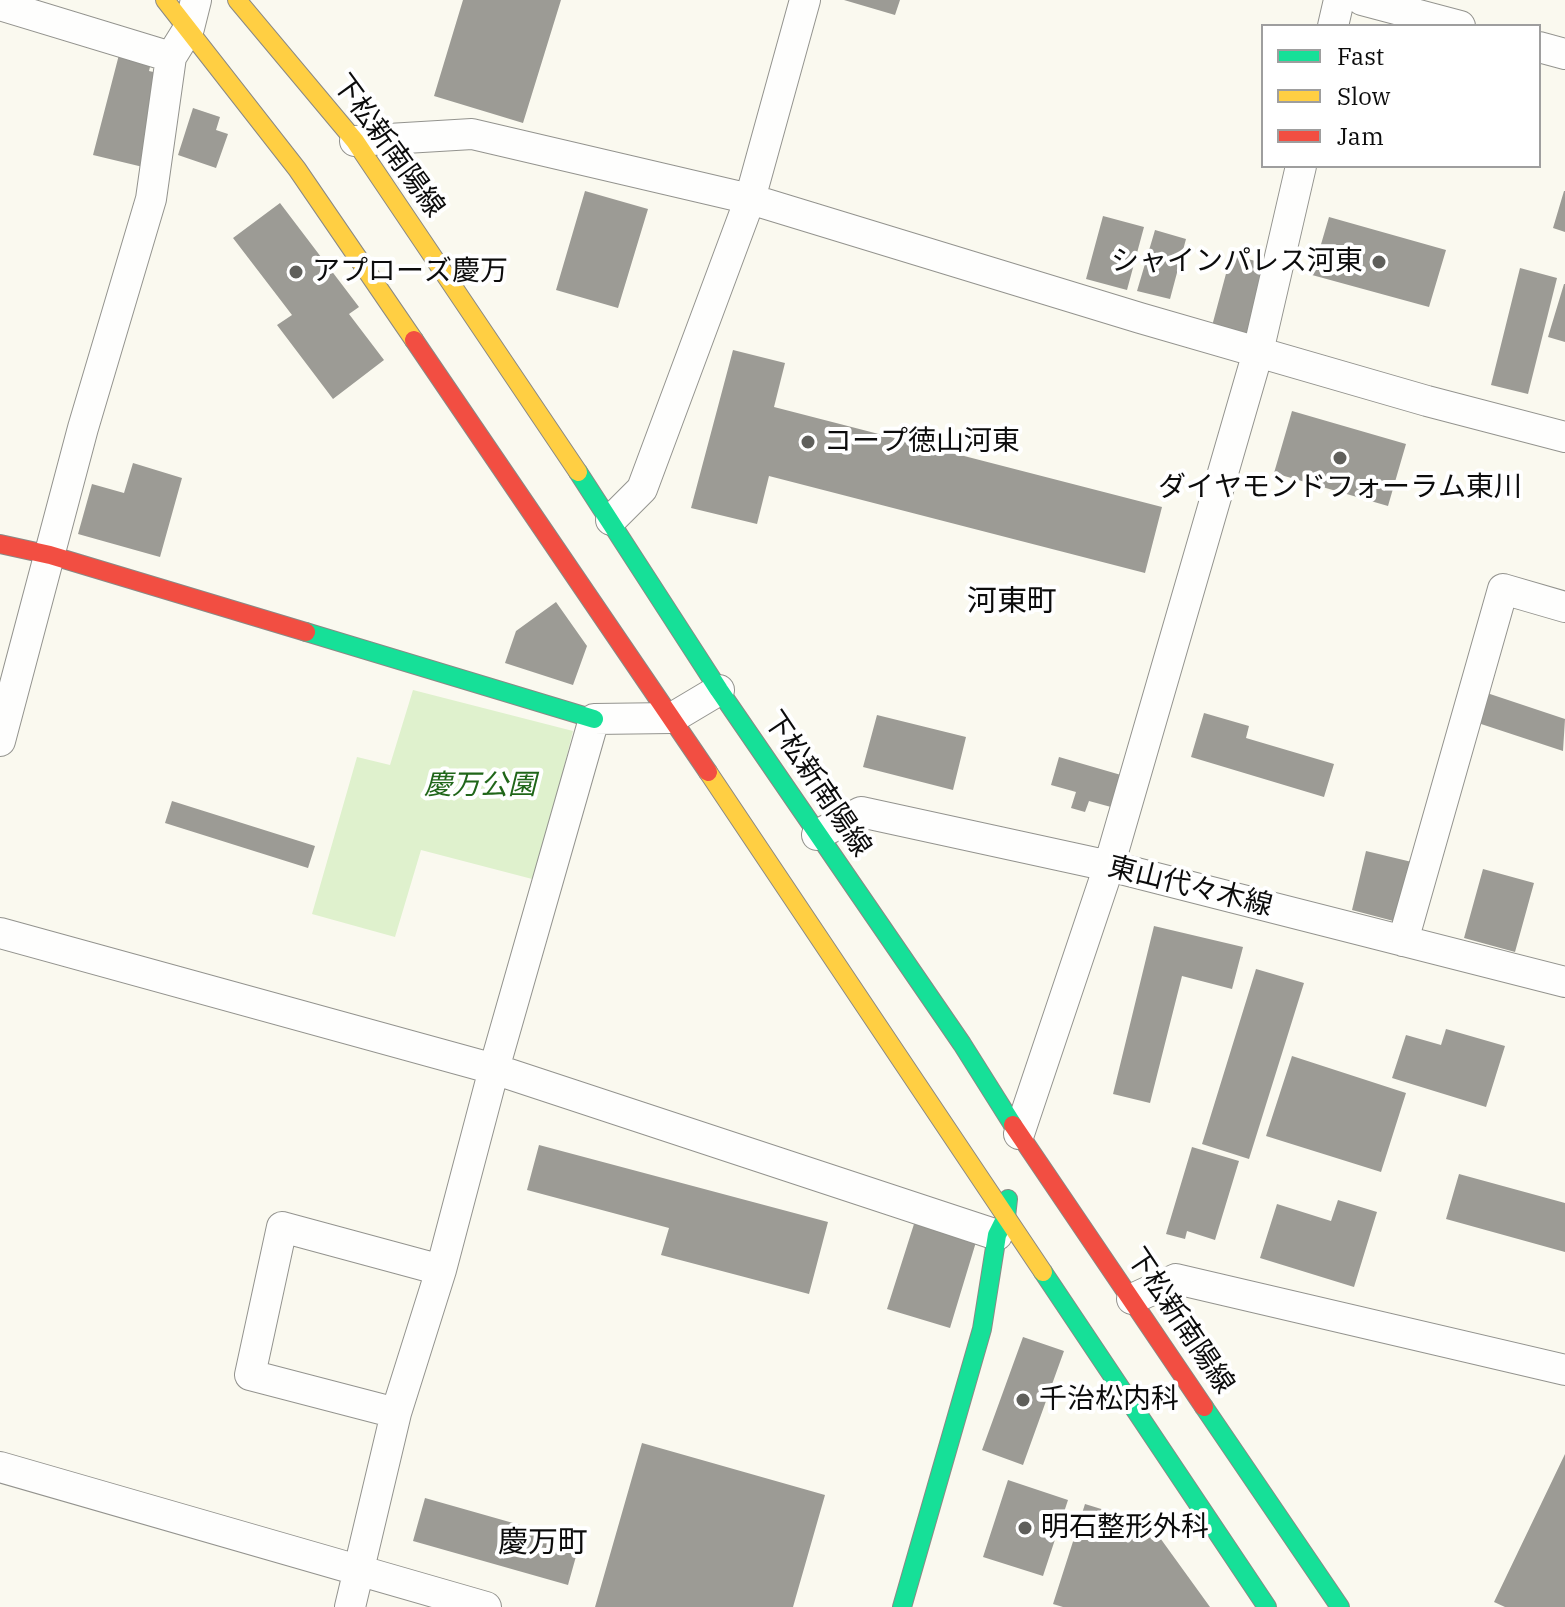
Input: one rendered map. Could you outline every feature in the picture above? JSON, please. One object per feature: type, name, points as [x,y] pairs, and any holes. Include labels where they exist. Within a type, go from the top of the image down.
[{"type":"main road","points":[[165,0],[192,14],[672,718],[1001,1226],[1267,1607]]},
{"type":"main road","name":"下松新南陽線","points":[[237,0],[355,141],[611,520],[719,690],[962,1044],[1015,1157],[1132,1299],[1340,1607]]},
{"type":"main road","points":[[0,544],[50,555],[594,719]]},
{"type":"main road","points":[[902,1607],[982,1329],[1015,1157]]},
{"type":"street","points":[[611,520],[642,489],[750,199],[805,0]]},
{"type":"street","points":[[1333,24],[1339,0]]},
{"type":"street","points":[[1362,0],[1452,24]]},
{"type":"street","points":[[0,5],[171,57]]},
{"type":"street","points":[[0,741],[83,428],[151,199],[171,57],[192,14]]},
{"type":"street","points":[[1541,48],[1565,54]]},
{"type":"street","points":[[355,141],[472,134],[750,199],[933,257],[1258,352],[1565,437]]},
{"type":"street","points":[[1015,1157],[1109,866],[1258,352],[1301,168]]},
{"type":"street","points":[[1403,941],[1503,589],[1565,607]]},
{"type":"street","points":[[350,1607],[396,1413],[441,1270],[494,1069],[594,719],[672,718],[719,690]]},
{"type":"street","name":"東山代々木線","points":[[817,835],[861,812],[1109,866],[1565,982]]},
{"type":"street","points":[[0,933],[494,1069],[1001,1226]]},
{"type":"street","points":[[396,1413],[250,1375],[282,1227],[441,1270]]},
{"type":"street","points":[[1132,1299],[1176,1279],[1565,1370]]},
{"type":"street","points":[[0,1467],[486,1607]]},
{"type":"green space","name":"慶万公園","points":[[413,690],[573,731],[536,880],[421,850],[395,937],[312,914],[357,757],[390,765]]},
{"type":"building","points":[[463,0],[561,0],[523,123],[434,96]]},
{"type":"building","points":[[844,0],[900,0],[895,15]]},
{"type":"building","points":[[121,47],[153,55],[149,71],[166,75],[143,167],[93,155]]},
{"type":"building","points":[[193,108],[220,117],[216,130],[228,134],[216,168],[178,155]]},
{"type":"building","points":[[585,191],[648,209],[618,308],[556,290]]},
{"type":"building","points":[[1565,191],[1565,232],[1553,228]]},
{"type":"building","name":"アプローズ慶万","points":[[280,203],[359,307],[349,314],[384,360],[333,399],[277,325],[292,315],[233,238]]},
{"type":"building","points":[[1103,216],[1144,227],[1127,290],[1086,279]]},
{"type":"building","name":"シャインパレス河東","points":[[1329,217],[1446,250],[1429,307],[1312,275]]},
{"type":"building","points":[[1155,230],[1186,239],[1170,299],[1137,291]]},
{"type":"building","points":[[1231,255],[1268,264],[1249,336],[1212,326]]},
{"type":"building","points":[[1520,268],[1557,278],[1528,394],[1491,385]]},
{"type":"building","points":[[1565,284],[1565,342],[1548,337]]},
{"type":"building","name":"コープ徳山河東","points":[[733,350],[785,363],[774,407],[1162,507],[1145,573],[769,476],[757,524],[691,508]]},
{"type":"building","name":"ダイヤモンドフォーラム東川","points":[[1292,411],[1406,444],[1388,506],[1274,473]]},
{"type":"building","points":[[133,463],[182,478],[160,557],[78,534],[92,484],[124,493]]},
{"type":"building","points":[[556,602],[587,646],[573,685],[505,663],[516,631]]},
{"type":"building","points":[[1484,692],[1565,719],[1563,751],[1475,722]]},
{"type":"building","points":[[1204,713],[1249,726],[1246,738],[1334,764],[1324,797],[1191,757]]},
{"type":"building","points":[[877,715],[966,737],[953,790],[863,767]]},
{"type":"building","points":[[1059,757],[1121,775],[1111,807],[1089,801],[1085,812],[1071,808],[1076,792],[1051,785]]},
{"type":"building","points":[[172,801],[315,846],[308,868],[165,823]]},
{"type":"building","points":[[1366,851],[1416,863],[1401,923],[1352,910]]},
{"type":"building","points":[[1483,869],[1534,883],[1515,952],[1464,938]]},
{"type":"building","points":[[1154,926],[1243,947],[1232,989],[1182,976],[1150,1103],[1113,1094]]},
{"type":"building","points":[[1256,969],[1304,983],[1249,1159],[1202,1144]]},
{"type":"building","points":[[1446,1029],[1505,1046],[1486,1107],[1392,1078],[1406,1035],[1441,1045]]},
{"type":"building","points":[[1292,1056],[1406,1093],[1381,1172],[1266,1136]]},
{"type":"building","points":[[539,1145],[828,1222],[809,1294],[661,1255],[669,1228],[527,1190]]},
{"type":"building","points":[[1192,1147],[1239,1161],[1215,1240],[1187,1231],[1185,1239],[1166,1234]]},
{"type":"building","points":[[1459,1174],[1565,1203],[1565,1252],[1446,1219]]},
{"type":"building","points":[[1338,1200],[1377,1212],[1354,1287],[1260,1258],[1277,1204],[1331,1221]]},
{"type":"building","points":[[914,1224],[976,1242],[950,1328],[887,1309]]},
{"type":"building","name":"千治松内科","points":[[1023,1337],[1064,1351],[1023,1465],[982,1450]]},
{"type":"building","points":[[642,1443],[825,1495],[793,1607],[595,1607]]},
{"type":"building","points":[[1565,1454],[1565,1607],[1505,1607],[1494,1602]]},
{"type":"building","name":"明石整形外科","points":[[1008,1480],[1068,1500],[1043,1576],[983,1557]]},
{"type":"building","points":[[425,1498],[580,1542],[568,1585],[413,1541]]},
{"type":"building","points":[[1085,1504],[1150,1524],[1210,1607],[1063,1607],[1053,1604]]},
{"type":"traffic: fast","points":[[578,472],[719,690],[962,1044],[1013,1125]]},
{"type":"traffic: fast","points":[[306,632],[594,719]]},
{"type":"traffic: fast","points":[[902,1607],[982,1329],[997,1235],[1006,1217],[1008,1199]]},
{"type":"traffic: fast","points":[[1043,1272],[1267,1607]]},
{"type":"traffic: fast","points":[[1204,1407],[1340,1607]]},
{"type":"traffic: slow","points":[[165,0],[297,169],[414,340]]},
{"type":"traffic: slow","points":[[237,0],[355,141],[578,472]]},
{"type":"traffic: slow","points":[[708,772],[1043,1272]]},
{"type":"traffic: jam","points":[[414,340],[708,772]]},
{"type":"traffic: jam","points":[[0,544],[50,555],[306,632]]},
{"type":"traffic: jam","points":[[1013,1125],[1204,1407]]},
{"type":"place","name":"シャインパレス河東","points":[[1379,262]]},
{"type":"place","name":"アプローズ慶万","points":[[296,272]]},
{"type":"place","name":"コープ徳山河東","points":[[808,442]]},
{"type":"place","name":"ダイヤモンドフォーラム東川","points":[[1340,458]]},
{"type":"place","name":"千治松内科","points":[[1023,1400]]},
{"type":"place","name":"明石整形外科","points":[[1025,1528]]},
{"type":"district","name":"河東町","points":[[1012,602]]},
{"type":"district","name":"慶万町","points":[[543,1543]]}]
